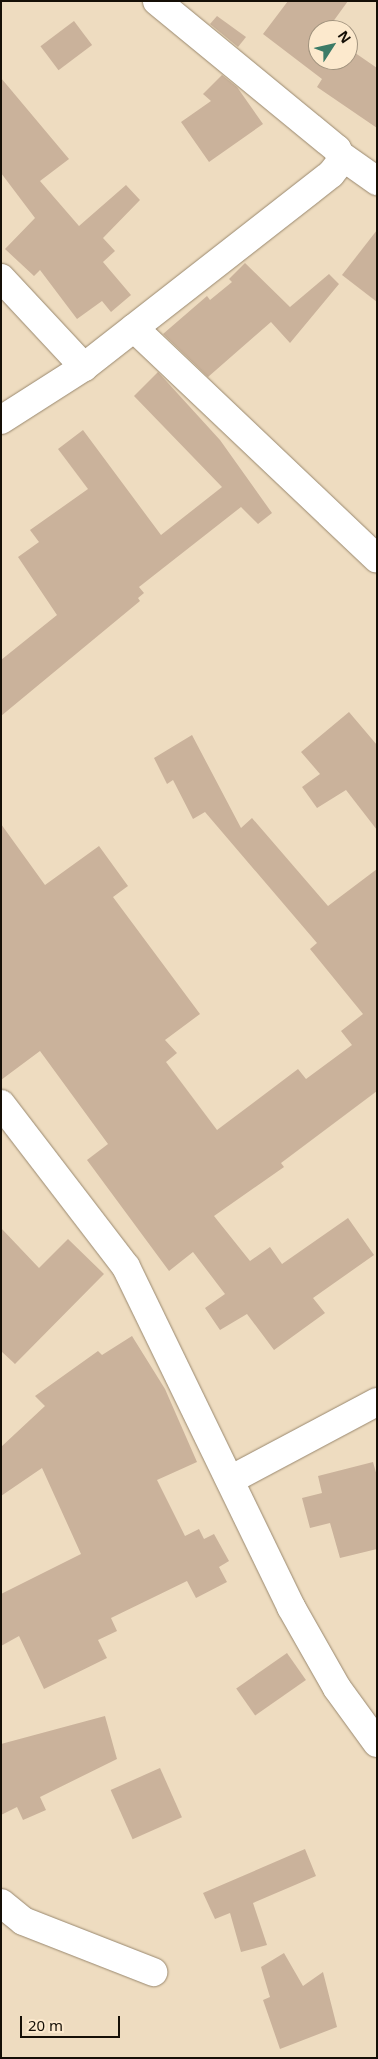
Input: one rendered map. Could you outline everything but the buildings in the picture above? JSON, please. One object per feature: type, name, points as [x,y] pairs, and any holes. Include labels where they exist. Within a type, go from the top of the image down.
[{"type":"street","points":[[157,1],[343,156],[377,181]]},
{"type":"street","points":[[1,420],[84,367],[331,174],[343,156]]},
{"type":"street","points":[[1,278],[84,367]]},
{"type":"street","points":[[134,328],[377,559]]},
{"type":"street","points":[[1,1104],[126,1267],[300,1623],[337,1688],[377,1743]]},
{"type":"street","points":[[230,1480],[377,1402]]},
{"type":"street","points":[[1,1903],[23,1921],[153,1972]]}]
